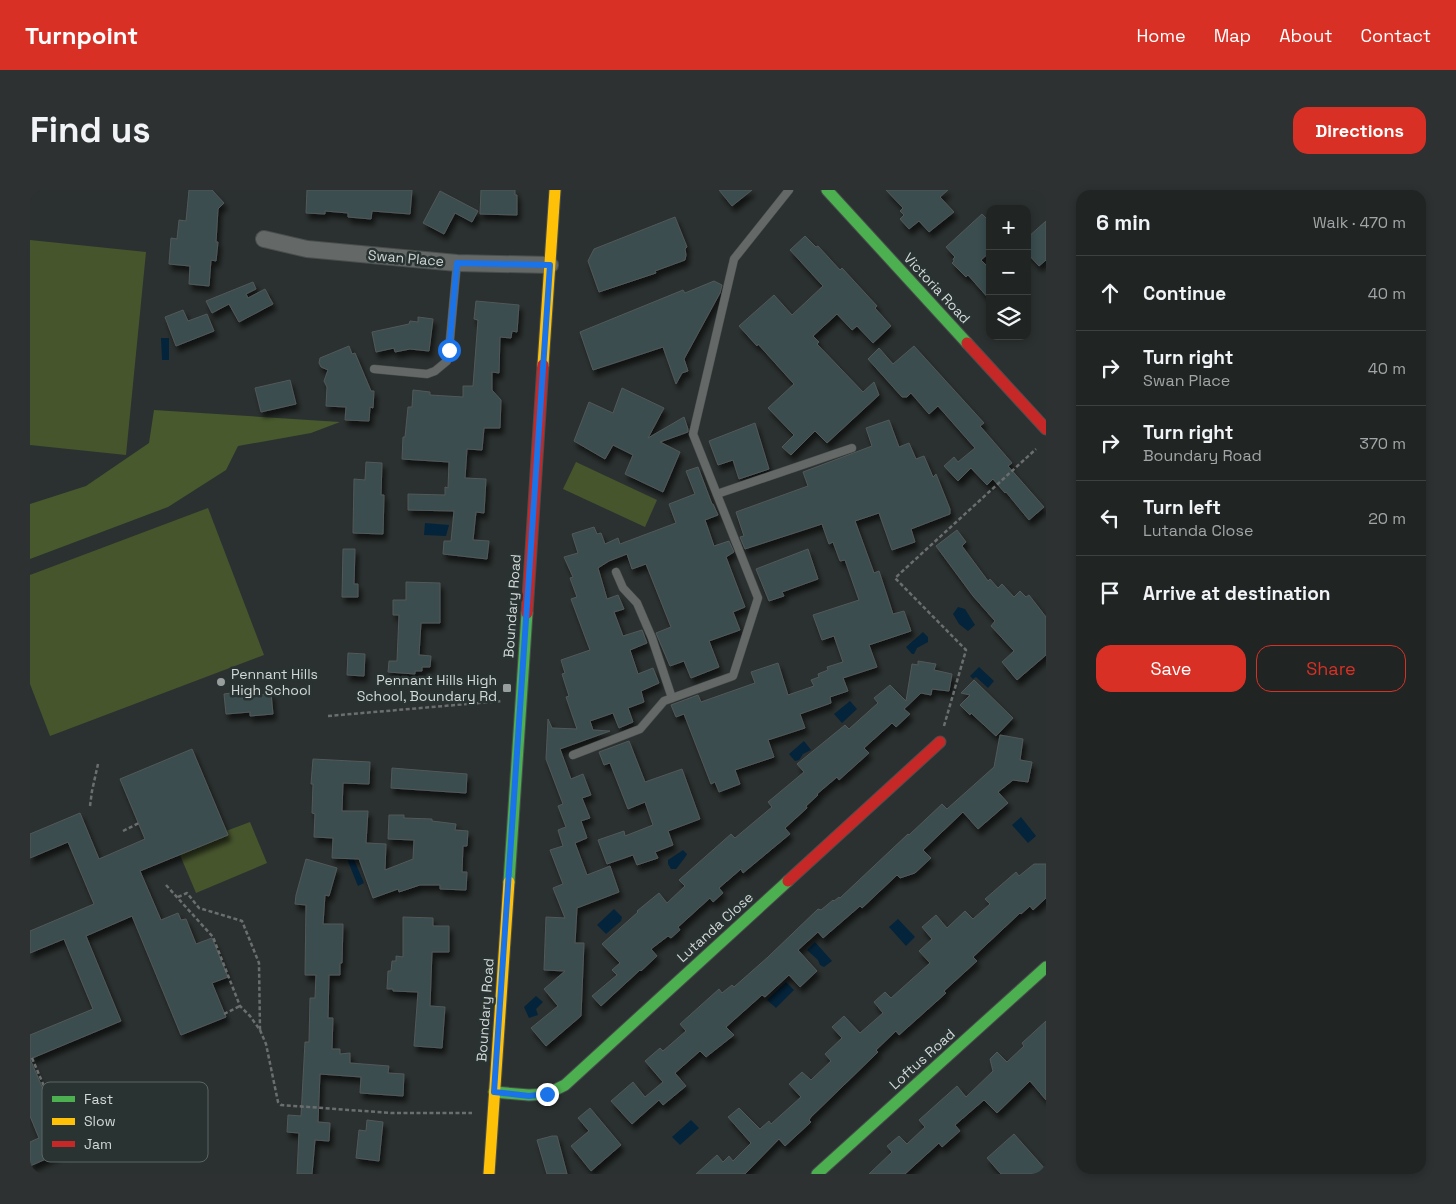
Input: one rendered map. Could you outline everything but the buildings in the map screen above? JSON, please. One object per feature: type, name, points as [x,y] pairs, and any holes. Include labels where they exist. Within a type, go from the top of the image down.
[{"type":"street","name":"Boundary Road","points":[[489,1174],[555,190]]},
{"type":"street","name":"Victoria Road","points":[[828,190],[1046,429]]},
{"type":"street","name":"Swan Place","points":[[264,239],[307,249],[457,263],[550,265]]},
{"type":"street","name":"Lutanda Close","points":[[494,1092],[529,1096],[547,1094],[565,1085],[940,742]]},
{"type":"street","name":"Loftus Road","points":[[818,1174],[1046,967]]},
{"type":"lane","points":[[573,755],[640,729],[664,701],[733,676],[758,598],[693,434],[734,259],[789,190]]},
{"type":"lane","points":[[374,369],[427,374],[435,371],[447,361],[457,263]]},
{"type":"lane","points":[[717,494],[852,448]]},
{"type":"lane","points":[[616,572],[623,588],[637,603],[652,638],[672,698]]},
{"type":"path","points":[[940,742],[966,650],[895,578],[1036,449]]},
{"type":"path","points":[[328,716],[489,701],[521,702]]},
{"type":"path","points":[[90,806],[98,764]]},
{"type":"path","points":[[123,831],[139,824]]},
{"type":"path","points":[[166,885],[213,937],[240,1006],[260,1030],[266,1044],[278,1102],[281,1105],[391,1113],[472,1113]]},
{"type":"path","points":[[178,897],[186,894],[200,908],[242,921],[259,962],[260,1030]]},
{"type":"path","points":[[224,1014],[240,1006]]},
{"type":"path","points":[[32,1058],[42,1082]]},
{"type":"green space","points":[[30,240],[146,252],[126,455],[30,445]]},
{"type":"green space","points":[[154,410],[340,422],[311,433],[238,446],[226,470],[168,507],[30,559],[30,504],[86,486],[149,443]]},
{"type":"green space","points":[[576,462],[657,500],[645,527],[563,489]]},
{"type":"green space","points":[[208,508],[264,655],[50,736],[30,684],[30,575]]},
{"type":"green space","points":[[250,822],[267,863],[196,893],[180,855],[227,835],[226,831]]},
{"type":"water","points":[[161,338],[169,338],[169,360],[162,360]]},
{"type":"water","points":[[425,523],[449,525],[446,536],[424,535]]},
{"type":"water","points":[[958,607],[965,609],[975,625],[968,631],[959,624],[953,614]]},
{"type":"water","points":[[923,632],[928,637],[928,642],[917,648],[914,654],[912,654],[906,647]]},
{"type":"water","points":[[979,667],[994,681],[988,688],[976,677],[973,679],[970,676]]},
{"type":"water","points":[[850,701],[857,709],[842,723],[834,714]]},
{"type":"water","points":[[804,741],[811,750],[795,761],[789,754]]},
{"type":"water","points":[[1021,817],[1036,836],[1028,843],[1012,825]]},
{"type":"water","points":[[683,850],[687,855],[676,869],[671,869],[668,860]]},
{"type":"water","points":[[353,857],[364,883],[358,886],[347,859]]},
{"type":"water","points":[[614,909],[622,917],[621,921],[606,934],[597,925]]},
{"type":"water","points":[[898,919],[915,937],[906,946],[889,927]]},
{"type":"water","points":[[815,942],[832,961],[824,967],[807,950]]},
{"type":"water","points":[[786,982],[794,990],[776,1008],[767,1000]]},
{"type":"water","points":[[536,996],[543,1002],[536,1009],[538,1015],[529,1018],[524,1007]]},
{"type":"water","points":[[691,1120],[699,1128],[680,1145],[672,1137]]},
{"type":"traffic: fast","points":[[827,190],[967,343]]},
{"type":"traffic: fast","points":[[509,882],[527,613]]},
{"type":"traffic: fast","points":[[494,1092],[529,1095],[547,1094],[565,1085],[788,881]]},
{"type":"traffic: fast","points":[[817,1174],[1046,967]]},
{"type":"traffic: slow","points":[[543,365],[555,190]]},
{"type":"traffic: slow","points":[[489,1174],[509,882]]},
{"type":"traffic: jam","points":[[967,343],[1046,429]]},
{"type":"traffic: jam","points":[[527,613],[543,365]]},
{"type":"traffic: jam","points":[[788,881],[940,742]]},
{"type":"place","name":"Pennant Hills High School","points":[[221,682]]},
{"type":"place","name":"Pennant Hills High School, Boundary Rd","points":[[507,688]]},
{"type":"route","points":[[449,350],[457,263],[550,265],[494,1092],[529,1096],[547,1094]]}]
